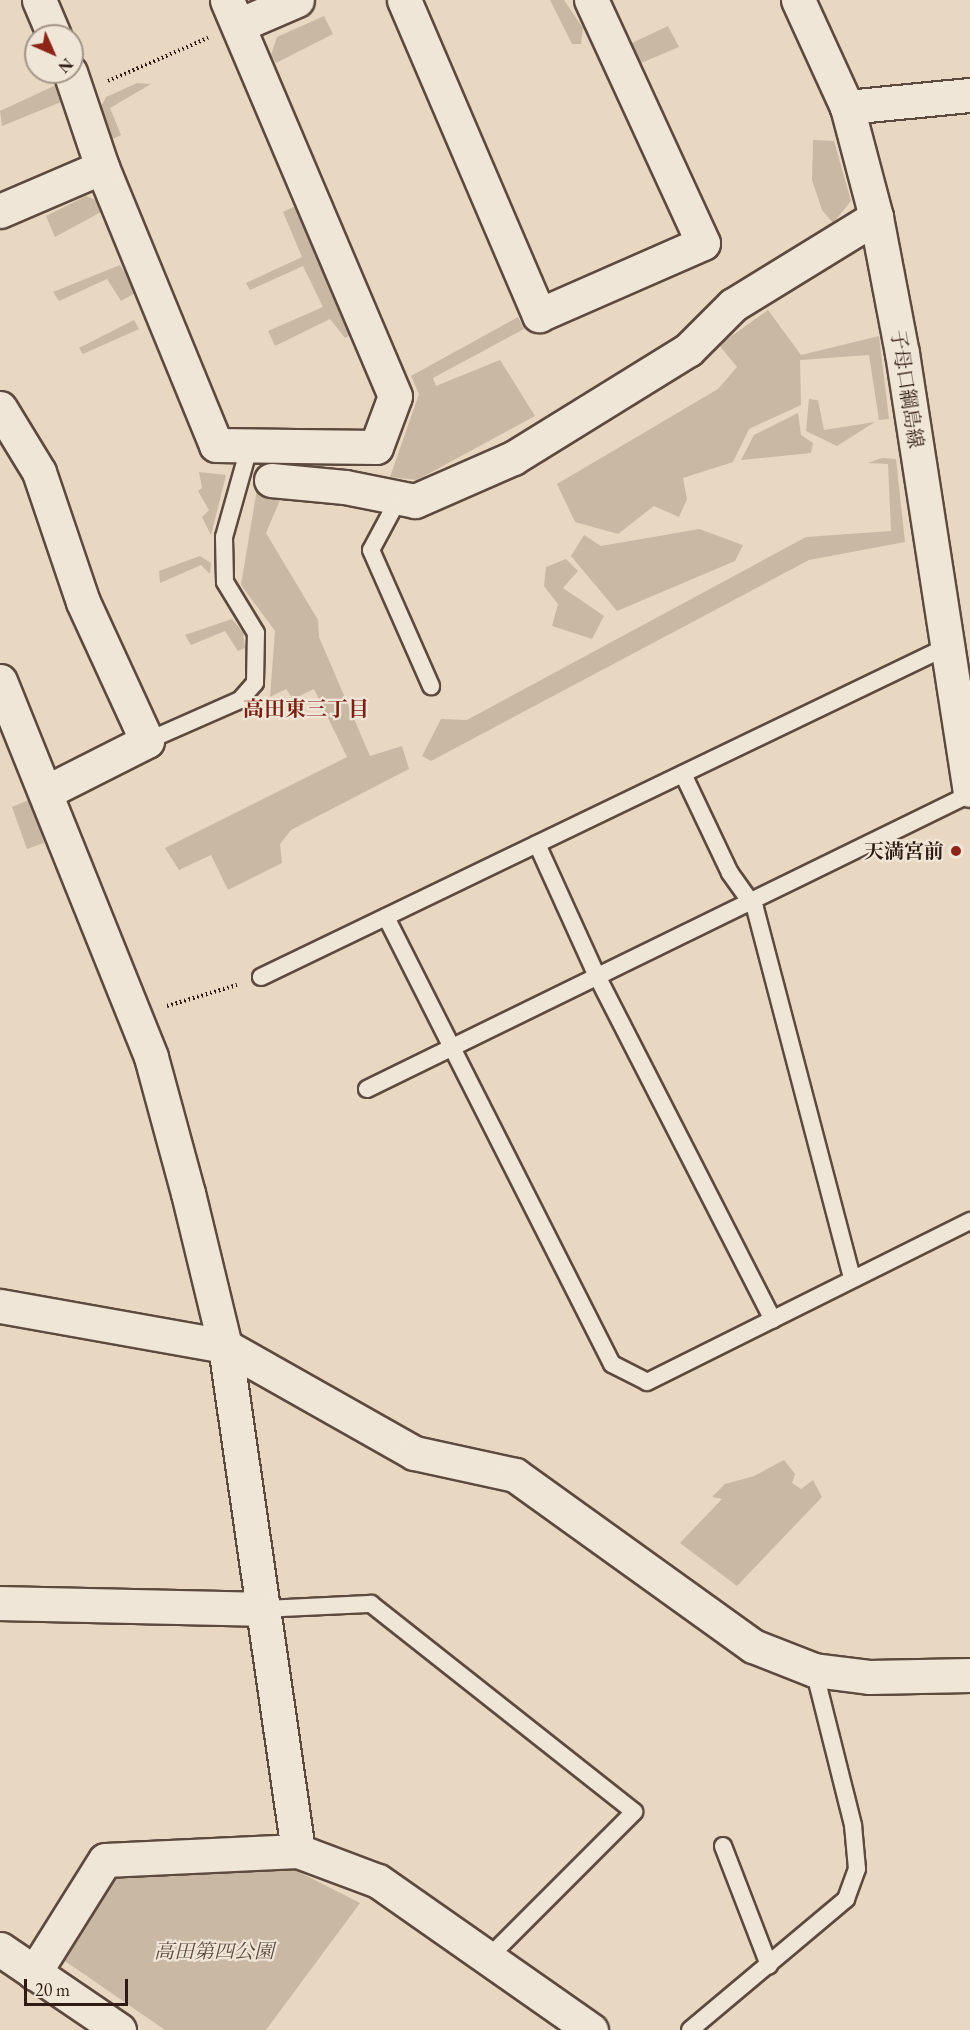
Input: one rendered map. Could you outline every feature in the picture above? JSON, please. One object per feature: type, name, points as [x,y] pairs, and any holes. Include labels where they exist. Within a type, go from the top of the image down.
[{"type":"street","points":[[39,0],[49,24]]},
{"type":"street","points":[[74,84],[102,167],[216,445],[249,448],[376,447],[395,396],[233,13],[297,0]]},
{"type":"street","points":[[404,0],[539,315],[703,243],[591,0]]},
{"type":"street","name":"子母口綱島線","points":[[798,0],[847,107],[876,217],[902,353],[970,792]]},
{"type":"street","points":[[847,107],[970,95]]},
{"type":"street","points":[[0,211],[102,167]]},
{"type":"street","points":[[271,480],[345,487],[415,501],[513,458],[688,350],[734,305],[876,217]]},
{"type":"street","points":[[0,408],[25,444],[39,472],[83,602],[147,741],[46,792]]},
{"type":"street","points":[[0,681],[46,792],[157,1080],[225,1346],[298,1851]]},
{"type":"street","points":[[0,1306],[225,1346],[414,1453],[515,1476],[753,1646],[814,1670],[869,1677],[970,1675]]},
{"type":"street","points":[[0,1603],[263,1609]]},
{"type":"street","points":[[34,1973],[105,1860],[298,1851],[378,1881],[591,2030]]},
{"type":"street","points":[[0,1949],[119,2030]]},
{"type":"lane","points":[[147,741],[240,700],[255,683],[256,633],[225,582],[224,548],[249,448]]},
{"type":"lane","points":[[399,498],[371,550],[431,686]]},
{"type":"lane","points":[[261,977],[946,647]]},
{"type":"lane","points":[[683,774],[747,903],[754,908],[852,1280]]},
{"type":"lane","points":[[367,1089],[970,792]]},
{"type":"lane","points":[[537,844],[597,976],[773,1320]]},
{"type":"lane","points":[[386,917],[454,1046],[612,1364],[646,1382],[970,1221]]},
{"type":"lane","points":[[263,1609],[371,1605],[634,1812],[487,1959]]},
{"type":"lane","points":[[690,2030],[846,1899],[857,1869],[853,1825],[814,1670]]},
{"type":"lane","points":[[723,1846],[769,1965]]},
{"type":"path","points":[[102,84],[202,41]]},
{"type":"path","points":[[133,1017],[261,977]]},
{"type":"green space","points":[[550,0],[564,0],[583,28],[581,44],[572,44]]},
{"type":"green space","points":[[324,16],[333,34],[276,63],[271,55],[277,37]]},
{"type":"green space","points":[[668,26],[679,47],[641,63],[632,43]]},
{"type":"green space","points":[[137,83],[151,84],[110,108],[121,135],[113,139],[98,112],[106,97]]},
{"type":"green space","points":[[56,85],[66,100],[2,126],[0,111]]},
{"type":"green space","points":[[813,140],[834,141],[851,201],[833,223],[822,210],[812,180]]},
{"type":"green space","points":[[86,196],[98,201],[101,212],[55,237],[46,216]]},
{"type":"green space","points":[[295,206],[352,334],[345,338],[330,319],[275,346],[268,331],[323,307],[303,266],[250,290],[246,283],[302,257],[283,212]]},
{"type":"green space","points":[[120,265],[137,292],[121,301],[107,279],[59,301],[53,292]]},
{"type":"green space","points":[[768,310],[801,355],[879,336],[889,419],[879,420],[869,355],[800,360],[801,405],[749,429],[733,462],[683,478],[687,499],[679,517],[654,506],[618,534],[575,522],[557,484],[718,389],[737,367],[719,345]]},
{"type":"green space","points":[[518,317],[524,329],[433,378],[436,386],[500,360],[535,416],[417,480],[390,477],[419,394],[411,376]]},
{"type":"green space","points":[[134,320],[139,329],[83,354],[79,348]]},
{"type":"green space","points":[[809,399],[818,400],[824,430],[875,422],[837,446],[806,431]]},
{"type":"green space","points":[[798,413],[801,435],[813,443],[811,453],[741,460],[754,435]]},
{"type":"green space","points":[[882,458],[896,459],[905,542],[809,560],[431,761],[422,756],[441,719],[467,720],[806,537],[891,531],[888,464],[868,463]]},
{"type":"green space","points":[[199,472],[226,475],[211,535],[202,517],[209,510],[198,491],[202,488]]},
{"type":"green space","points":[[257,489],[280,500],[266,533],[318,620],[319,637],[370,756],[402,746],[409,769],[291,830],[280,844],[282,863],[228,890],[211,855],[179,870],[165,848],[347,757],[314,689],[293,699],[286,689],[270,697],[275,631],[241,585]]},
{"type":"green space","points":[[699,529],[743,545],[735,561],[617,611],[571,556],[584,535],[601,546]]},
{"type":"green space","points":[[200,556],[211,563],[210,574],[201,565],[160,583],[159,571]]},
{"type":"green space","points":[[566,559],[578,571],[563,588],[604,616],[592,639],[552,626],[558,604],[544,586],[546,567]]},
{"type":"green space","points":[[232,619],[243,632],[245,648],[238,651],[225,631],[191,645],[185,635]]},
{"type":"green space","points":[[31,799],[44,843],[27,849],[12,807]]},
{"type":"green space","points":[[784,1460],[795,1474],[792,1483],[801,1489],[813,1480],[822,1497],[737,1586],[680,1543],[722,1499],[712,1497],[725,1484],[754,1476]]},
{"type":"green space","name":"高田第四公園","points":[[295,1870],[360,1903],[266,2030],[165,2030],[65,1961],[118,1875]]},
{"type":"place","name":"天満宮前","points":[[956,851]]},
{"type":"district","name":"高田東三丁目","points":[[306,709]]}]
